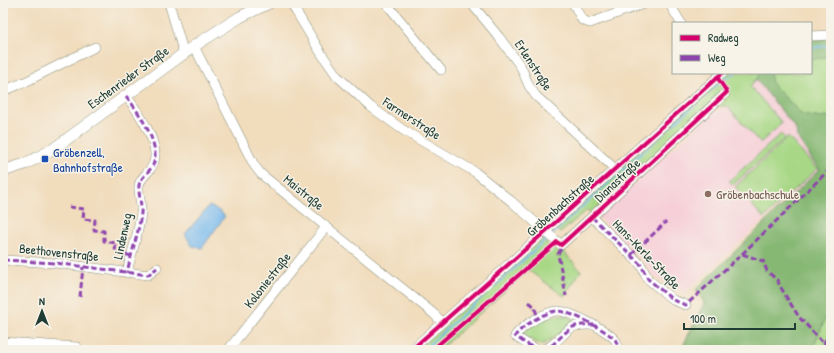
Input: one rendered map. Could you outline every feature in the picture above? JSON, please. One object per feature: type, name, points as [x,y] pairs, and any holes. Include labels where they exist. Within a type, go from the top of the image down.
[{"type":"street","points":[[169,3],[184,54]]},
{"type":"street","name":"Eschenrieder Straße","points":[[3,171],[25,164],[52,150],[194,46],[240,17],[269,3]]},
{"type":"street","name":"Farmerstraße","points":[[291,3],[321,53],[337,76],[371,107],[402,130],[475,172],[551,236]]},
{"type":"street","points":[[386,3],[441,70]]},
{"type":"street","name":"Erlenstraße","points":[[471,3],[521,67],[529,86],[536,96],[615,169]]},
{"type":"street","points":[[573,3],[582,20],[590,23],[646,3]]},
{"type":"street","points":[[669,3],[680,22]]},
{"type":"street","points":[[812,36],[831,35]]},
{"type":"street","name":"Maistraße","points":[[194,46],[254,165],[261,174],[442,322]]},
{"type":"street","points":[[3,91],[25,82],[95,47]]},
{"type":"street","name":"Gröbenbachstraße","points":[[411,350],[442,322],[551,236],[615,169],[712,76]]},
{"type":"street","name":"Dianastraße","points":[[551,236],[561,245],[725,94]]},
{"type":"street","name":"Lindenweg","points":[[126,96],[136,108],[147,130],[155,153],[154,163],[139,185],[141,211],[128,273]]},
{"type":"street","name":"Hans-Kerle-Straße","points":[[592,217],[641,265],[648,279],[673,300],[686,305]]},
{"type":"street","name":"Koloniestraße","points":[[228,350],[326,227]]},
{"type":"street","name":"Beethovenstraße","points":[[3,260],[55,263],[148,275],[157,268]]},
{"type":"street","points":[[595,325],[583,324],[574,327],[566,331],[548,348],[540,350],[515,336],[519,330],[529,323],[544,315],[559,310],[595,325],[615,340],[619,350]]},
{"type":"street","points":[[3,342],[77,347]]},
{"type":"shaded area","name":"Gröbenbachschule","points":[[756,79],[796,129],[797,137],[819,170],[685,293],[653,276],[647,265],[598,217],[711,114],[727,106]]},
{"type":"green space","points":[[831,38],[831,56],[813,59],[812,60],[812,40]]},
{"type":"green space","points":[[831,56],[831,116],[821,118],[802,115],[772,84],[770,74],[812,74],[813,59]]},
{"type":"green space","points":[[723,74],[758,74],[759,76],[750,86],[782,123],[760,143],[727,106],[709,106],[592,213],[587,210],[560,233],[554,227]]},
{"type":"green space","points":[[758,74],[770,74],[772,84],[802,115],[821,118],[831,116],[831,305],[812,350],[681,350],[704,303],[696,289],[819,170],[797,137],[796,129],[756,79],[759,76]]},
{"type":"green space","points":[[781,134],[785,138],[733,185],[729,181]]},
{"type":"green space","points":[[788,137],[817,169],[764,218],[735,187]]},
{"type":"green space","points":[[542,238],[552,249],[562,250],[581,271],[564,296],[528,270],[439,350],[415,350]]},
{"type":"green space","points":[[831,305],[831,350],[812,350]]},
{"type":"green space","points":[[558,315],[567,316],[577,321],[541,345],[522,334],[538,319]]},
{"type":"water","points":[[209,206],[218,210],[225,216],[202,248],[192,246],[185,234]]},
{"type":"waterway","points":[[812,48],[831,45]]},
{"type":"waterway","points":[[552,234],[716,85],[733,74]]},
{"type":"waterway","points":[[423,350],[549,237]]},
{"type":"marked path","points":[[126,96],[142,118],[151,137],[155,154],[153,165],[139,185],[141,210],[140,220],[127,273]]},
{"type":"marked path","points":[[742,254],[831,168]]},
{"type":"marked path","points":[[69,207],[84,209],[83,219],[95,220],[94,230],[104,231],[104,241],[116,243],[115,251],[131,256]]},
{"type":"marked path","points":[[592,217],[641,265],[648,279],[673,300],[686,305],[742,254],[763,261],[767,271],[777,280],[799,317],[824,344],[826,350]]},
{"type":"marked path","points":[[631,255],[666,222]]},
{"type":"marked path","points":[[561,249],[558,254],[566,296]]},
{"type":"marked path","points":[[3,260],[55,263],[148,275],[157,268]]},
{"type":"marked path","points":[[80,297],[83,267]]},
{"type":"marked path","points":[[529,302],[534,306],[538,318]]},
{"type":"marked path","points":[[595,325],[592,325],[581,325],[573,327],[544,350],[534,348],[515,336],[535,319],[548,313],[559,311],[580,318],[589,323],[598,327],[606,332],[616,341],[619,350]]},
{"type":"marked path","points":[[824,344],[831,327]]},
{"type":"cycle path","points":[[411,350],[721,74]]},
{"type":"cycle path","points":[[432,350],[557,242],[561,245],[725,94],[727,92],[717,77]]},
{"type":"place","name":"Gröbenzell, Bahnhofstraße","points":[[45,159]]},
{"type":"place","name":"Gröbenbachschule","points":[[708,194]]}]
